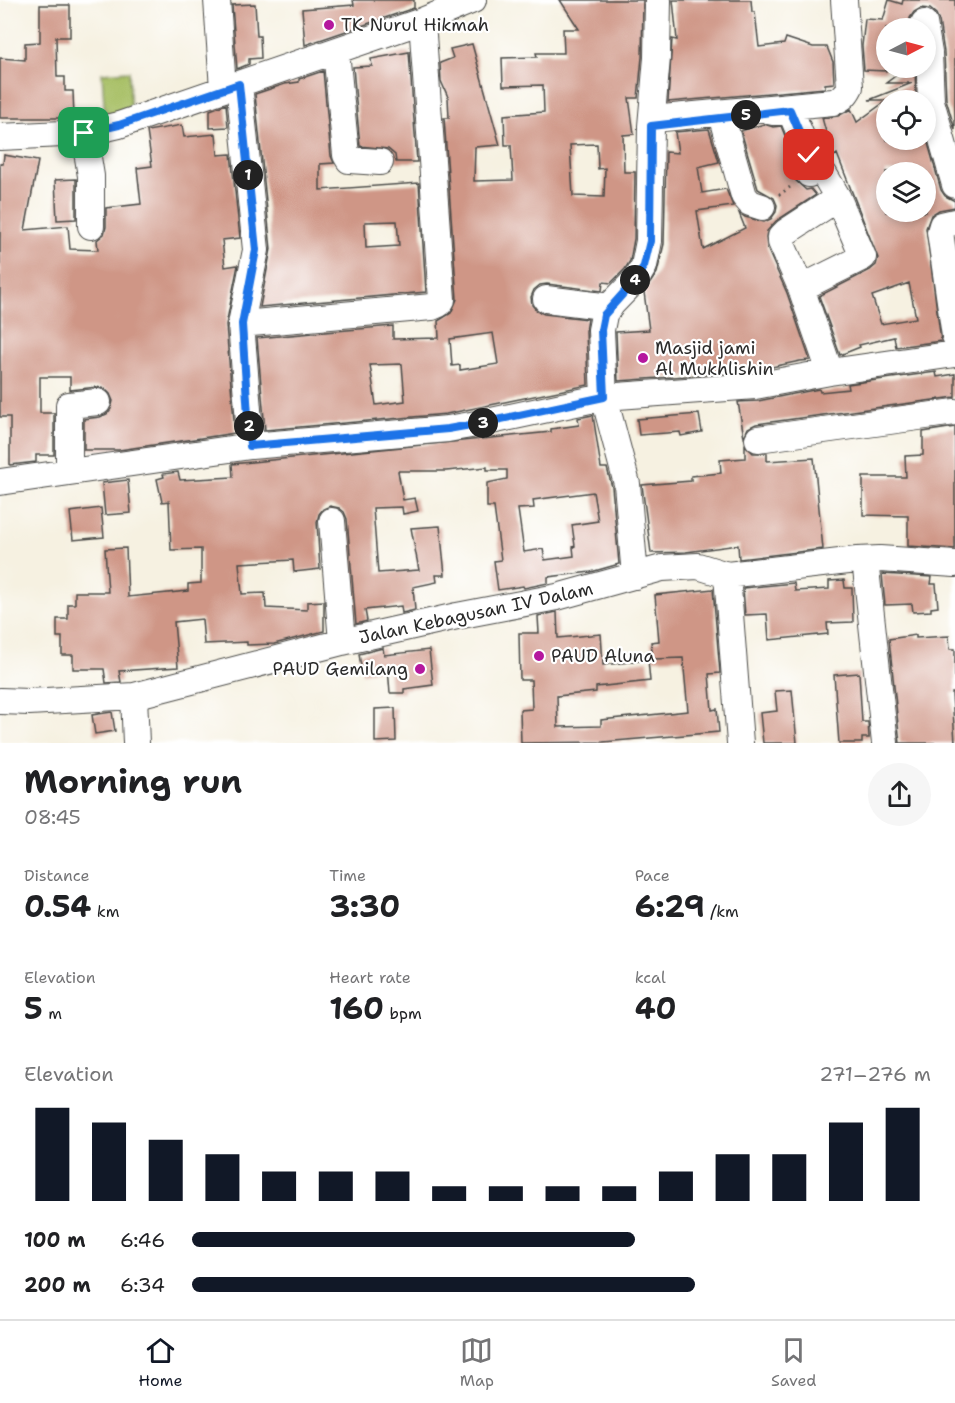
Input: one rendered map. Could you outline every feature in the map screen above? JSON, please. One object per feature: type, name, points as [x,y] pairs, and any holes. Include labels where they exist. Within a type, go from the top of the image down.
[{"type":"street","points":[[216,0],[256,250],[242,324],[250,446]]},
{"type":"street","points":[[0,136],[84,133],[119,125],[422,21],[473,0]]},
{"type":"street","points":[[635,576],[627,484],[604,397],[601,330],[604,315],[637,278],[644,266],[650,241],[652,123],[657,58],[658,0]]},
{"type":"street","points":[[652,123],[839,100],[850,87],[844,0]]},
{"type":"street","points":[[242,324],[439,304],[442,300],[422,21]]},
{"type":"street","points":[[336,51],[346,155],[349,160],[380,162]]},
{"type":"street","points":[[930,78],[931,101],[955,185]]},
{"type":"street","points":[[652,123],[790,110],[817,174],[838,198],[863,257],[801,288]]},
{"type":"street","points":[[722,118],[744,196],[750,203],[762,207]]},
{"type":"street","points":[[84,133],[91,176],[91,226]]},
{"type":"street","points":[[830,372],[801,288],[782,247],[781,237],[838,198]]},
{"type":"street","points":[[955,222],[942,225],[940,232],[955,336]]},
{"type":"street","points":[[546,298],[610,307]]},
{"type":"street","points":[[0,482],[250,446],[448,429],[604,397],[755,386],[830,372],[955,354]]},
{"type":"street","points":[[69,471],[69,405],[98,402]]},
{"type":"street","points":[[758,439],[955,412]]},
{"type":"street","points":[[332,521],[342,642]]},
{"type":"street","points":[[865,560],[885,743]]},
{"type":"street","name":"Jalan Kebagusan IV Dalam","points":[[0,701],[29,702],[134,696],[342,642],[457,616],[539,601],[662,568],[698,566],[727,575],[764,569],[865,560],[955,564]]},
{"type":"street","points":[[727,575],[740,743]]},
{"type":"street","points":[[134,696],[136,743]]},
{"type":"path","points":[[762,207],[817,174]]},
{"type":"green space","points":[[129,71],[131,118],[105,119],[102,73]]},
{"type":"building","points":[[353,0],[414,0],[414,8],[305,45],[302,9],[354,5]]},
{"type":"building","points":[[560,0],[643,0],[642,57],[638,98],[629,98],[634,134],[623,135],[624,172],[635,172],[634,239],[630,261],[611,283],[603,282],[602,291],[547,284],[540,285],[531,297],[532,305],[544,314],[588,319],[586,331],[588,385],[446,414],[265,430],[257,338],[393,326],[393,339],[439,338],[438,321],[451,313],[457,299],[444,118],[449,118],[448,97],[441,81],[440,63],[453,58],[450,49],[472,44],[500,145],[475,147],[474,181],[513,180],[511,145],[505,145],[504,115],[544,112],[543,85],[503,86],[502,58],[537,57],[536,53],[564,53],[563,29],[579,29]],"holes":[[[597,144],[598,169],[605,168],[604,197],[573,196],[570,145]],[[493,333],[498,364],[460,370],[460,365],[452,366],[450,339]],[[402,364],[405,401],[376,405],[370,365]]]},
{"type":"building","points":[[673,0],[751,0],[752,12],[755,12],[759,47],[784,44],[786,38],[813,47],[827,47],[833,62],[834,83],[825,84],[825,88],[668,102],[672,39],[677,40]]},
{"type":"building","points":[[889,0],[902,4],[903,0],[955,0],[955,130],[946,99],[944,52],[936,14],[930,9],[921,8],[910,18],[884,18]]},
{"type":"building","points":[[255,4],[261,58],[249,59],[249,64],[237,69],[232,5]]},
{"type":"building","points":[[40,5],[70,5],[70,37],[56,37],[57,77],[65,77],[65,91],[73,91],[74,118],[0,118],[0,58],[25,60],[25,43],[40,42]]},
{"type":"building","points":[[865,19],[876,20],[876,71],[864,70],[862,46]]},
{"type":"building","points":[[409,52],[417,162],[396,162],[395,155],[388,149],[360,146],[353,67],[372,66],[371,59]]},
{"type":"building","points":[[323,71],[331,156],[334,163],[320,164],[320,190],[419,183],[426,292],[260,307],[271,249],[255,94],[299,82],[299,79]],"holes":[[[397,221],[399,246],[366,248],[365,222]]]},
{"type":"building","points":[[893,78],[915,78],[916,90],[894,90],[912,83],[886,83]]},
{"type":"building","points":[[226,104],[228,127],[210,128],[210,110]]},
{"type":"building","points":[[876,108],[876,150],[930,150],[933,162],[876,162],[876,222],[928,222],[926,228],[941,341],[896,347],[894,337],[859,345],[860,347],[840,355],[819,296],[870,270],[876,265],[878,258],[837,154],[829,160],[823,152],[817,135],[826,132],[822,118],[838,116],[851,109],[857,122]],"holes":[[[909,283],[916,318],[881,324],[872,296]]]},
{"type":"building","points":[[764,124],[773,127],[781,126],[794,158],[796,181],[806,190],[811,189],[816,195],[776,221],[767,231],[766,237],[767,248],[787,293],[810,360],[753,371],[618,381],[616,332],[649,330],[644,292],[657,273],[664,244],[666,152],[678,153],[675,132],[709,129],[719,162],[698,167],[702,193],[726,189],[733,206],[697,211],[703,249],[745,228],[739,213],[764,222],[771,219],[776,212],[777,205],[774,198],[758,189],[741,131]]},
{"type":"building","points":[[182,125],[184,137],[216,134],[218,155],[231,154],[240,238],[222,240],[225,267],[238,265],[226,325],[235,433],[119,450],[84,450],[84,419],[107,414],[113,401],[110,394],[105,389],[97,387],[70,390],[70,377],[40,377],[40,413],[54,413],[54,455],[36,455],[36,462],[10,465],[10,417],[0,417],[0,164],[3,164],[4,155],[38,161],[25,230],[68,226],[70,249],[98,250],[97,240],[104,234],[106,227],[106,208],[141,204],[137,168],[152,166],[147,131]]},
{"type":"building","points":[[936,172],[941,190],[945,196],[955,201],[955,207],[936,212]]},
{"type":"building","points":[[76,179],[76,219],[57,220],[55,180]]},
{"type":"building","points":[[936,372],[937,377],[955,374],[955,397],[756,424],[748,428],[744,437],[738,402],[758,401],[819,389],[820,392],[849,389],[848,384]]},
{"type":"building","points":[[699,414],[702,432],[681,436],[680,432],[639,435],[637,419]]},
{"type":"building","points":[[593,415],[601,468],[607,468],[612,487],[619,564],[591,572],[548,577],[548,583],[498,590],[494,561],[501,560],[494,507],[487,507],[487,483],[507,479],[507,470],[487,470],[487,467],[446,471],[398,471],[403,500],[415,498],[418,511],[403,514],[402,507],[373,508],[378,573],[419,570],[411,528],[440,526],[445,575],[436,575],[437,582],[413,587],[415,610],[402,613],[401,606],[365,610],[367,621],[356,624],[347,519],[339,508],[330,506],[323,509],[317,522],[320,569],[294,572],[293,560],[239,563],[242,594],[265,593],[266,608],[307,610],[307,602],[324,601],[324,631],[274,644],[247,645],[247,642],[204,644],[202,619],[174,622],[178,667],[119,671],[121,682],[106,683],[104,669],[73,669],[73,655],[62,655],[62,637],[57,637],[57,619],[68,619],[68,604],[75,604],[75,592],[108,592],[105,549],[126,548],[128,597],[188,591],[188,584],[201,583],[201,549],[171,550],[169,501],[162,502],[157,479],[164,477],[163,474],[178,472],[180,480],[233,477],[232,464],[551,432],[551,429],[579,425],[578,418]],"holes":[[[593,492],[598,521],[572,525],[574,556],[545,560],[543,549],[524,552],[518,509],[534,508],[533,500]]]},
{"type":"building","points":[[955,427],[955,549],[908,546],[908,516],[863,515],[863,477],[906,477],[905,456],[923,455],[923,432]]},
{"type":"building","points":[[745,445],[753,453],[767,453],[767,461],[814,458],[823,549],[739,559],[738,545],[686,552],[651,553],[642,485],[691,481],[691,476],[721,473],[720,460],[745,458]]},
{"type":"building","points":[[128,480],[131,513],[105,515],[102,483]]},
{"type":"building","points":[[101,508],[104,537],[73,540],[70,512]]},
{"type":"building","points":[[882,574],[932,577],[931,584],[936,584],[938,607],[931,608],[931,611],[913,612],[912,604],[885,605]]},
{"type":"building","points":[[844,580],[845,588],[852,588],[853,622],[827,623],[828,634],[769,640],[767,614],[745,615],[743,588],[794,583],[795,591],[829,589],[829,581]]},
{"type":"building","points":[[713,589],[720,673],[709,674],[712,710],[717,709],[719,732],[603,742],[521,743],[520,710],[532,709],[531,680],[520,680],[519,633],[539,633],[538,616],[557,612],[558,638],[601,634],[603,665],[648,660],[650,681],[596,687],[596,692],[557,696],[558,727],[601,726],[601,720],[688,711],[683,658],[653,659],[651,642],[659,641],[655,595]]},
{"type":"building","points":[[916,635],[916,638],[949,636],[950,649],[955,649],[955,693],[952,693],[955,743],[900,743],[889,639]]},
{"type":"building","points":[[383,648],[384,655],[429,650],[433,685],[404,689],[404,693],[390,693],[388,668],[362,673],[359,654]]},
{"type":"building","points":[[859,673],[862,722],[868,722],[869,738],[862,738],[862,743],[839,743],[834,675]]},
{"type":"building","points":[[792,690],[797,743],[763,743],[760,713],[777,711],[775,691]]},
{"type":"building","points":[[395,708],[396,741],[375,742],[375,709]]},
{"type":"building","points":[[112,712],[115,731],[95,734],[92,715]]},
{"type":"place","name":"TK Nurul Hikmah","points":[[329,25]]},
{"type":"place","name":"Masjid jami Al Mukhlishin","points":[[643,358]]},
{"type":"place","name":"PAUD Aluna","points":[[539,656]]},
{"type":"place","name":"PAUD Gemilang","points":[[420,669]]},
{"type":"route","points":[[84,133],[119,125],[239,84],[256,250],[242,324],[250,446],[448,429],[604,397],[601,330],[604,315],[637,278],[644,266],[650,241],[651,126],[790,110],[809,155]]}]
